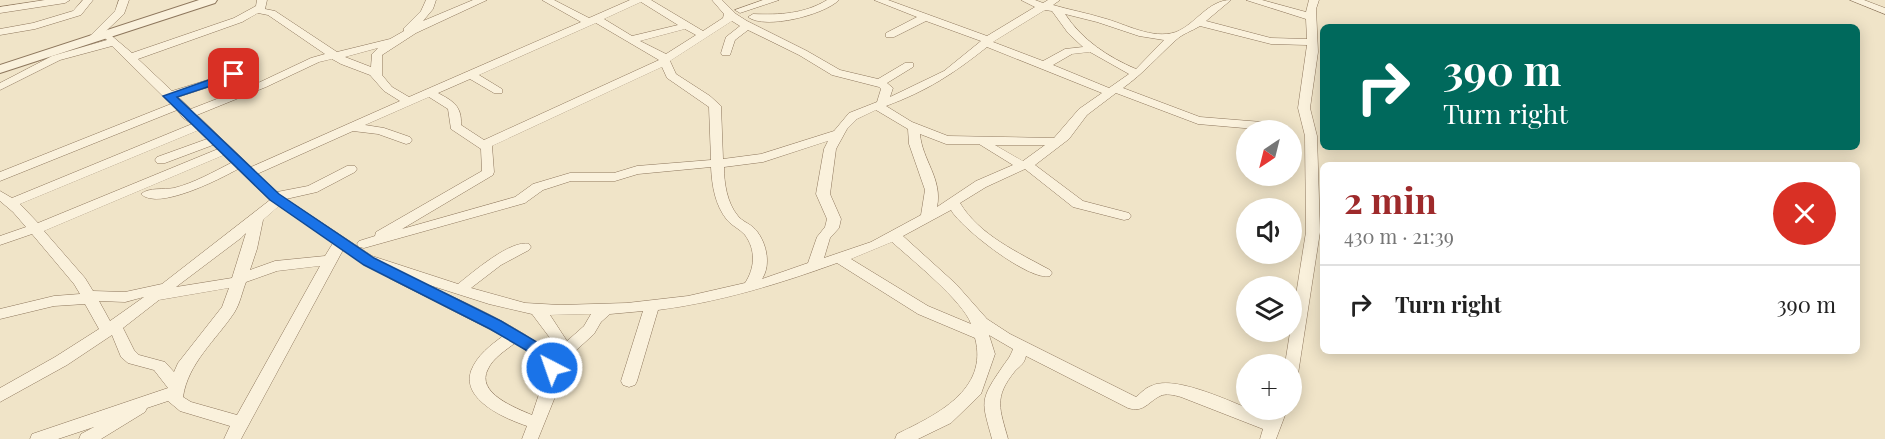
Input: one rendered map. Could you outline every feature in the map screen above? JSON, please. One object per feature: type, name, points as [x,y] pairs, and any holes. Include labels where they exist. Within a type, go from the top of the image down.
[{"type":"street","points":[[0,10],[65,0]]},
{"type":"street","points":[[92,39],[120,12],[124,0]]},
{"type":"street","points":[[0,87],[56,58],[211,0]]},
{"type":"street","points":[[376,73],[377,54],[401,38],[482,0]]},
{"type":"street","points":[[547,0],[577,17],[595,21],[665,60],[671,76],[715,106],[718,186],[727,209],[734,219],[750,232],[760,252],[759,273],[750,287]]},
{"type":"street","points":[[727,7],[774,0]]},
{"type":"street","points":[[726,53],[730,39],[750,21],[807,15],[834,0]]},
{"type":"street","points":[[879,0],[1113,91],[1198,120],[1236,124]]},
{"type":"street","points":[[1025,0],[1050,5],[1147,36],[1174,36]]},
{"type":"street","points":[[1025,0],[1032,14]]},
{"type":"street","points":[[365,259],[459,290],[536,309],[606,309],[652,305],[688,301],[750,287],[876,245],[927,218],[981,184],[1024,165],[1058,142],[1083,112],[1137,73],[1174,36],[1186,31],[1226,0]]},
{"type":"street","points":[[1251,0],[1311,16]]},
{"type":"street","points":[[1294,354],[1313,232],[1311,136],[1304,108],[1312,64],[1311,16],[1314,0]]},
{"type":"street","points":[[1855,0],[1885,11]]},
{"type":"street","points":[[0,32],[71,15],[80,10],[84,1]]},
{"type":"street","points":[[147,194],[171,193],[190,188],[352,127],[641,1],[703,35]]},
{"type":"street","points":[[178,105],[262,85],[315,60],[401,38],[420,20],[421,14],[429,4],[461,8]]},
{"type":"street","points":[[129,58],[238,20],[260,5],[345,62],[376,73],[388,88],[409,102]]},
{"type":"street","points":[[815,265],[824,237],[832,228],[834,219],[823,194],[830,149],[837,134],[853,116],[906,95],[948,73],[986,42],[1050,5]]},
{"type":"street","points":[[1050,5],[1065,24],[1093,49],[1113,63],[1137,73]]},
{"type":"street","points":[[727,7],[750,21],[763,33],[832,70],[879,83],[887,88],[880,104]]},
{"type":"street","points":[[483,145],[665,60],[728,19],[727,7]]},
{"type":"street","points":[[890,35],[925,17]]},
{"type":"street","points":[[1198,22],[1261,39],[1293,43],[1312,42]]},
{"type":"street","points":[[630,40],[676,30],[685,25]]},
{"type":"street","points":[[4,68],[92,39],[110,38],[276,198],[352,245],[365,259],[514,335],[546,356],[552,368],[552,376],[530,439]]},
{"type":"street","points":[[1044,65],[1069,51],[1093,49]]},
{"type":"street","points":[[879,83],[909,65]]},
{"type":"street","points":[[4,68],[31,70]]},
{"type":"street","points":[[0,177],[178,105],[247,70]]},
{"type":"street","points":[[470,74],[498,91]]},
{"type":"street","points":[[232,439],[330,260],[352,245],[485,176],[489,167],[486,162],[487,148],[460,132],[455,126],[458,114],[454,108],[430,93]]},
{"type":"street","points":[[880,104],[914,127],[946,140],[1058,142]]},
{"type":"street","points":[[387,112],[388,133]]},
{"type":"street","points":[[176,389],[159,366],[134,359],[127,353],[121,336],[110,328],[91,297],[36,229],[5,199],[199,126]]},
{"type":"street","points":[[352,127],[388,133],[406,140]]},
{"type":"street","points":[[914,127],[914,146],[930,179],[956,209],[977,230],[1045,273]]},
{"type":"street","points":[[352,245],[520,200],[538,187],[570,177],[615,177],[637,170],[764,158],[837,134]]},
{"type":"street","points":[[1302,134],[1311,136]]},
{"type":"street","points":[[161,160],[214,140]]},
{"type":"street","points":[[979,142],[1024,165],[1078,204],[1124,216]]},
{"type":"street","points":[[0,241],[109,201],[195,161],[226,150]]},
{"type":"street","points":[[0,396],[110,328],[155,296],[256,220],[276,198],[312,189],[351,169]]},
{"type":"street","points":[[927,218],[932,193],[930,179]]},
{"type":"street","points":[[241,423],[179,404],[175,399],[184,367],[229,309],[255,232],[256,220]]},
{"type":"street","points":[[894,236],[951,288],[976,316],[1005,339],[1134,404],[1140,403],[1156,390],[1168,388],[1211,400],[1270,433]]},
{"type":"street","points":[[459,290],[496,262],[524,247]]},
{"type":"street","points":[[839,258],[922,310],[980,334]]},
{"type":"street","points":[[155,296],[238,280],[275,266],[330,260]]},
{"type":"street","points":[[0,314],[54,301],[91,297],[125,297],[170,284]]},
{"type":"street","points":[[628,381],[652,305]]},
{"type":"street","points":[[536,309],[556,335],[563,354]]},
{"type":"street","points":[[552,368],[559,364],[563,354],[589,330],[596,318],[606,309]]},
{"type":"street","points":[[903,439],[945,418],[975,390],[987,354],[976,316]]},
{"type":"street","points":[[514,335],[484,364],[478,374],[479,381],[486,396],[499,407],[537,423]]},
{"type":"street","points":[[1000,439],[991,405],[992,395],[1010,367],[1017,361],[1021,346]]},
{"type":"street","points":[[38,439],[176,389]]},
{"type":"street","points":[[87,439],[151,399]]},
{"type":"route","points":[[234,74],[169,96],[274,197],[369,261],[537,349],[546,356],[552,368]]}]
